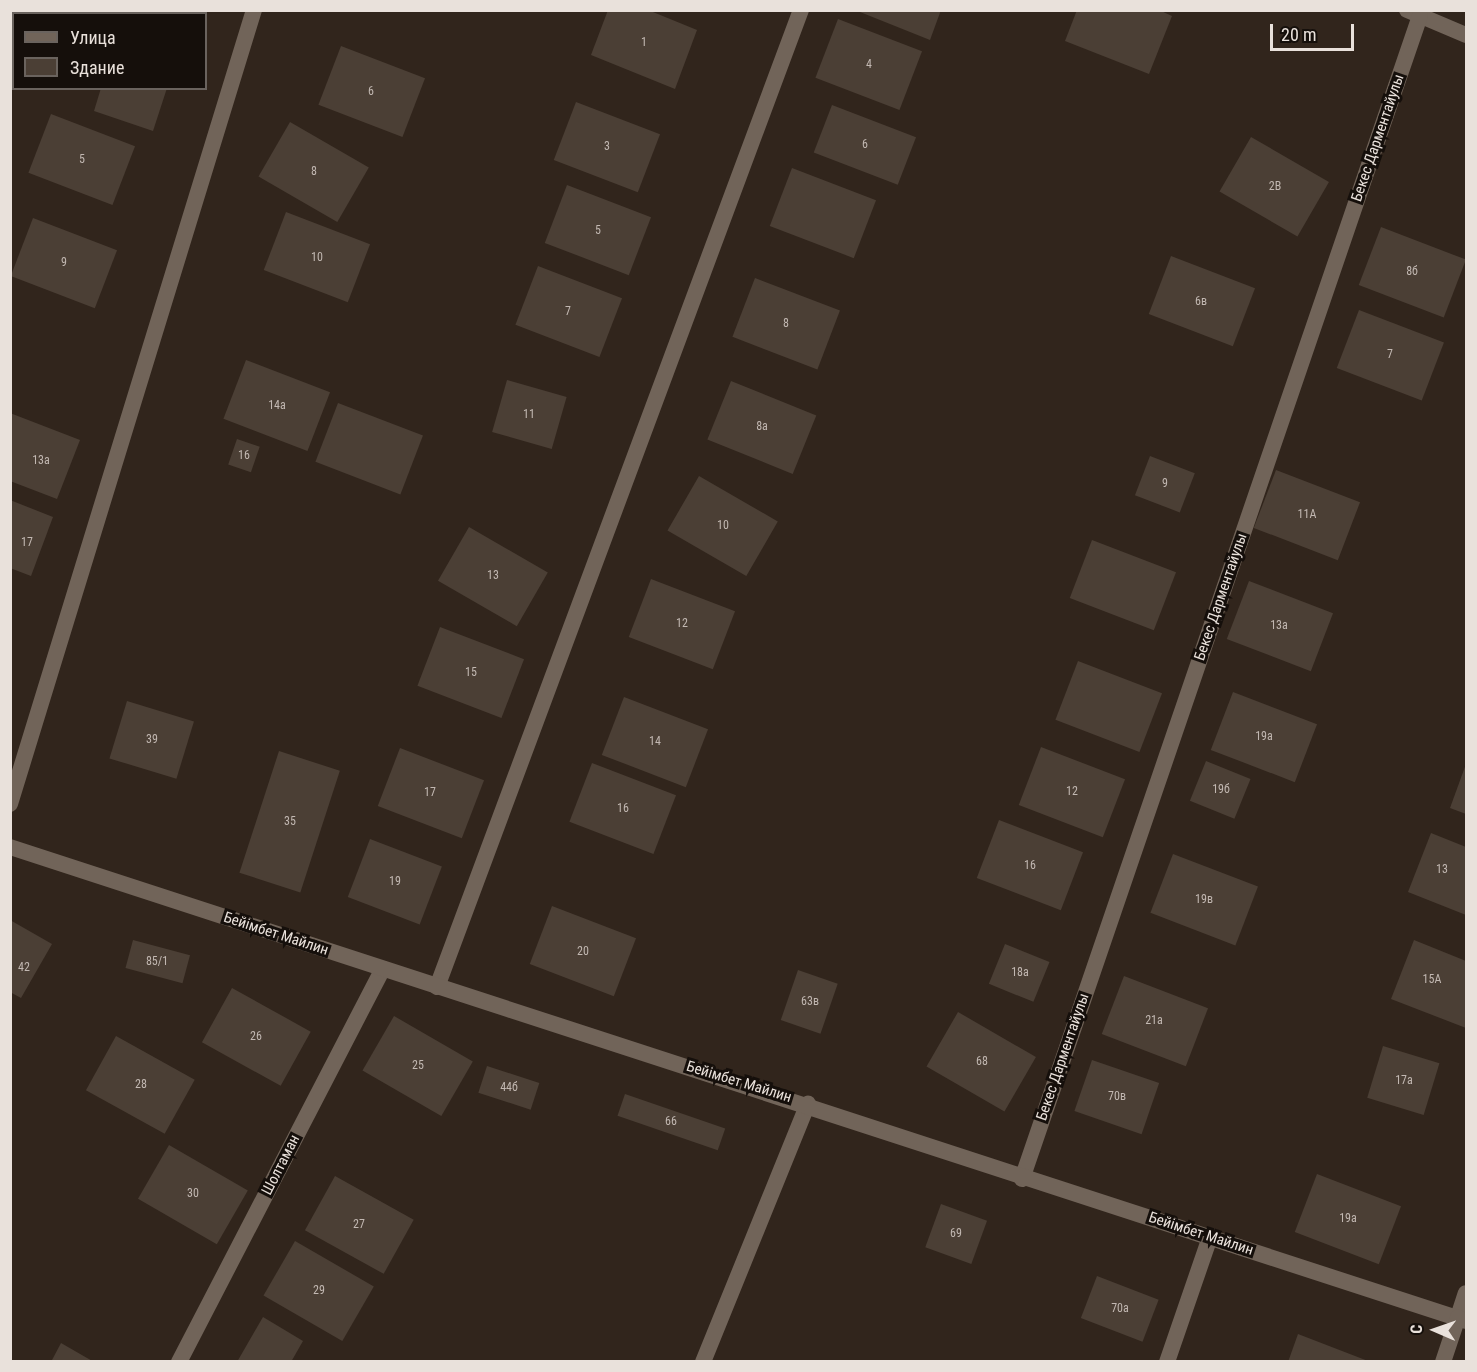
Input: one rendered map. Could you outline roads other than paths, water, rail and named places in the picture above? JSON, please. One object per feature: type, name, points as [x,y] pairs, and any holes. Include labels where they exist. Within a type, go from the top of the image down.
[{"type":"street","points":[[10,804],[254,10]]},
{"type":"street","points":[[437,987],[801,10]]},
{"type":"street","points":[[1413,13],[1467,35]]},
{"type":"street","name":"Бекес Дарментайулы","points":[[1022,1179],[1413,13]]},
{"type":"street","name":"Бейімбет Майлин","points":[[10,847],[437,987],[808,1104],[1022,1179],[1210,1236],[1462,1319]]},
{"type":"street","name":"Шолтаман","points":[[179,1362],[383,969]]},
{"type":"street","points":[[703,1362],[808,1104]]},
{"type":"street","points":[[1167,1362],[1210,1236]]},
{"type":"street","points":[[1443,1362],[1462,1319],[1467,1293]]}]
